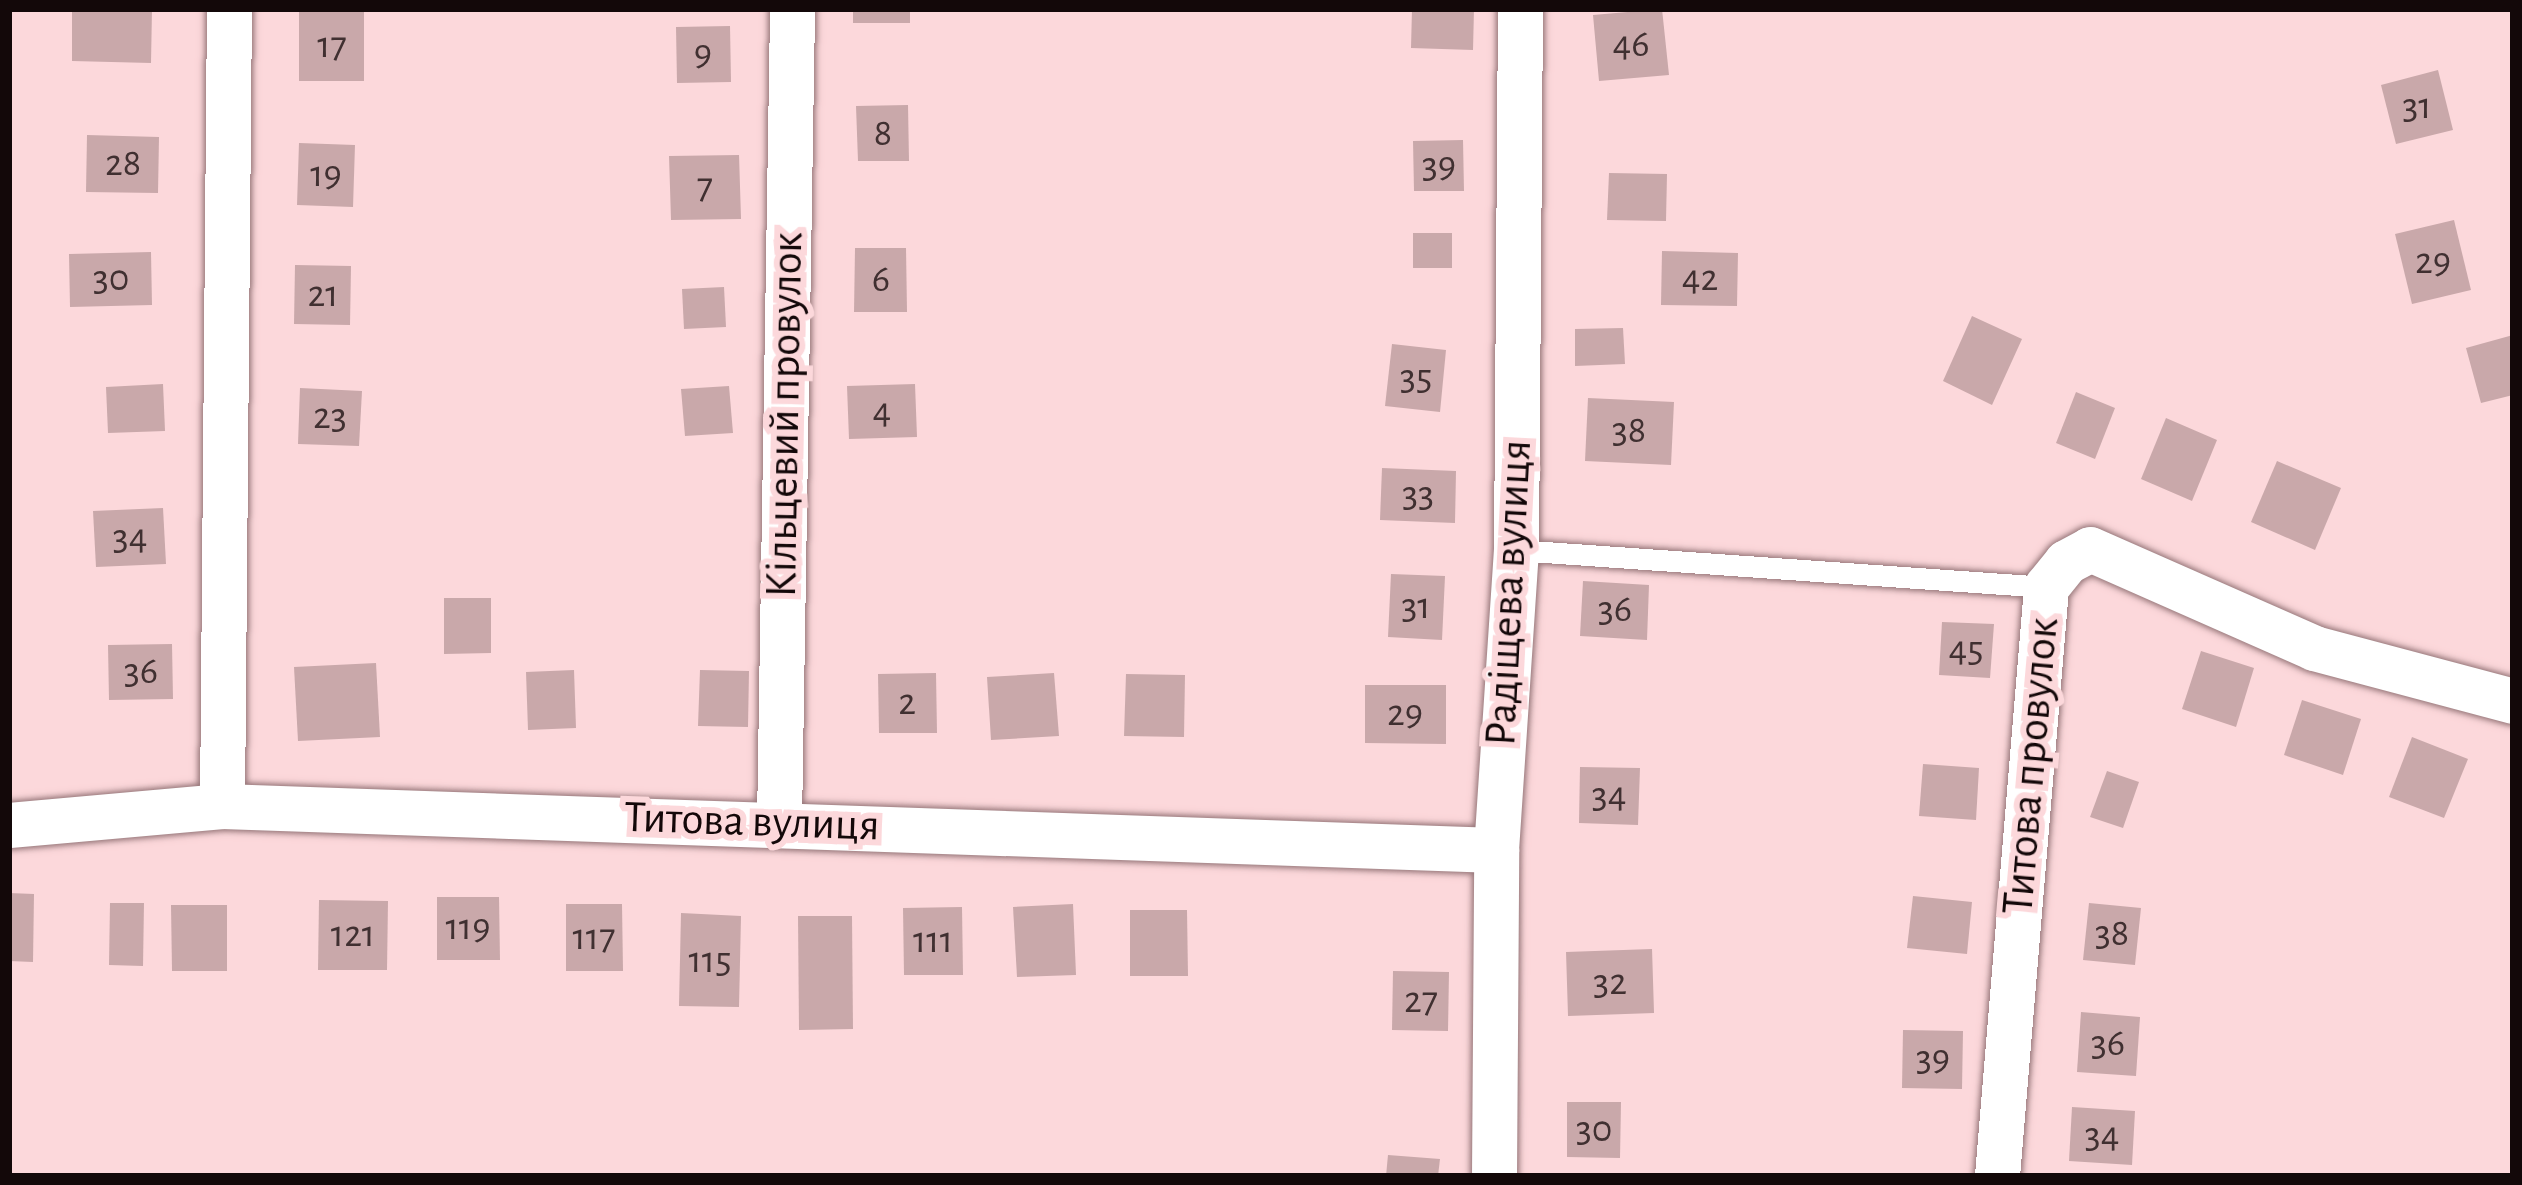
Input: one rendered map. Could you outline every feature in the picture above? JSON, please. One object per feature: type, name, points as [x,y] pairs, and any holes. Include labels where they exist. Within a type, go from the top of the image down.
[{"type":"street","points":[[222,806],[229,9]]},
{"type":"street","name":"Кільцевий провулок","points":[[778,822],[792,9]]},
{"type":"street","name":"Радіщева вулиця","points":[[1494,1176],[1496,850],[1516,550],[1520,9]]},
{"type":"street","name":"Титова провулок","points":[[1997,1176],[2046,587],[2066,562],[2090,549],[2314,648],[2513,700]]},
{"type":"street","name":"Титова вулиця","points":[[9,825],[222,806],[1496,850]]},
{"type":"lane","points":[[1516,550],[2046,587]]},
{"type":"building","points":[[72,9],[152,9],[151,63],[72,61]]},
{"type":"building","points":[[853,9],[910,9],[910,23],[853,23]]},
{"type":"building","points":[[1412,9],[1474,9],[1473,50],[1411,48]]},
{"type":"building","points":[[1662,9],[1669,75],[1599,81],[1593,15]]},
{"type":"building","points":[[299,10],[364,11],[364,81],[299,81]]},
{"type":"building","points":[[730,26],[731,82],[677,83],[676,27]]},
{"type":"building","points":[[2438,70],[2453,130],[2396,144],[2381,85]]},
{"type":"building","points":[[908,105],[909,161],[858,161],[856,106]]},
{"type":"building","points":[[87,135],[159,137],[158,193],[86,192]]},
{"type":"building","points":[[1463,140],[1464,191],[1414,191],[1413,141]]},
{"type":"building","points":[[299,143],[355,145],[353,207],[297,205]]},
{"type":"building","points":[[739,155],[741,219],[671,220],[669,156]]},
{"type":"building","points":[[1609,173],[1667,174],[1666,221],[1607,220]]},
{"type":"building","points":[[2454,220],[2471,290],[2412,304],[2395,234]]},
{"type":"building","points":[[1413,233],[1452,233],[1452,268],[1413,268]]},
{"type":"building","points":[[855,248],[906,248],[907,312],[854,312]]},
{"type":"building","points":[[1662,251],[1738,253],[1737,306],[1661,305]]},
{"type":"building","points":[[151,252],[152,305],[70,307],[69,254]]},
{"type":"building","points":[[295,265],[351,266],[350,325],[294,324]]},
{"type":"building","points":[[724,287],[726,327],[684,329],[682,289]]},
{"type":"building","points":[[1972,316],[2022,339],[1992,405],[1943,381]]},
{"type":"building","points":[[1623,328],[1625,364],[1575,366],[1575,329]]},
{"type":"building","points":[[2513,335],[2513,395],[2481,403],[2466,348]]},
{"type":"building","points":[[1392,344],[1446,350],[1440,412],[1385,406]]},
{"type":"building","points":[[163,384],[165,431],[108,433],[106,387]]},
{"type":"building","points":[[915,384],[917,437],[849,439],[847,386]]},
{"type":"building","points":[[729,386],[733,433],[685,436],[681,389]]},
{"type":"building","points":[[300,388],[362,391],[359,446],[298,444]]},
{"type":"building","points":[[2076,392],[2115,408],[2095,459],[2056,443]]},
{"type":"building","points":[[1588,398],[1674,402],[1671,465],[1585,461]]},
{"type":"building","points":[[2166,418],[2217,440],[2192,501],[2141,479]]},
{"type":"building","points":[[2277,461],[2341,488],[2315,550],[2251,522]]},
{"type":"building","points":[[1382,468],[1456,471],[1455,523],[1380,520]]},
{"type":"building","points":[[163,508],[166,564],[96,567],[93,511]]},
{"type":"building","points":[[1391,574],[1445,576],[1442,640],[1388,637]]},
{"type":"building","points":[[1583,581],[1649,585],[1647,640],[1580,636]]},
{"type":"building","points":[[444,598],[491,598],[491,653],[444,654]]},
{"type":"building","points":[[1942,622],[1994,624],[1990,678],[1939,675]]},
{"type":"building","points":[[172,644],[173,699],[109,700],[108,645]]},
{"type":"building","points":[[2201,651],[2254,668],[2236,727],[2182,709]]},
{"type":"building","points":[[376,663],[380,737],[298,741],[294,667]]},
{"type":"building","points":[[574,670],[576,728],[528,730],[526,672]]},
{"type":"building","points":[[700,670],[749,671],[748,727],[698,726]]},
{"type":"building","points":[[936,673],[937,733],[879,733],[878,674]]},
{"type":"building","points":[[1054,673],[1059,736],[991,740],[987,677]]},
{"type":"building","points":[[1126,674],[1185,675],[1184,737],[1124,736]]},
{"type":"building","points":[[1365,685],[1446,685],[1446,744],[1365,743]]},
{"type":"building","points":[[2302,700],[2361,719],[2343,775],[2284,755]]},
{"type":"building","points":[[2412,737],[2468,759],[2444,818],[2389,797]]},
{"type":"building","points":[[1923,764],[1979,768],[1976,820],[1919,816]]},
{"type":"building","points":[[1580,767],[1640,768],[1638,825],[1579,823]]},
{"type":"building","points":[[2107,771],[2139,782],[2123,828],[2090,817]]},
{"type":"building","points":[[9,893],[34,894],[33,962],[9,961]]},
{"type":"building","points":[[1913,896],[1972,902],[1967,954],[1907,948]]},
{"type":"building","points":[[437,897],[499,897],[500,960],[437,960]]},
{"type":"building","points":[[319,900],[388,901],[387,970],[318,970]]},
{"type":"building","points":[[110,903],[144,903],[143,966],[109,965]]},
{"type":"building","points":[[2089,903],[2141,908],[2135,965],[2083,960]]},
{"type":"building","points":[[566,904],[622,904],[623,971],[566,971]]},
{"type":"building","points":[[1073,904],[1076,975],[1017,977],[1013,907]]},
{"type":"building","points":[[171,905],[227,905],[227,971],[172,971]]},
{"type":"building","points":[[962,907],[963,975],[904,975],[903,908]]},
{"type":"building","points":[[1130,910],[1187,910],[1188,976],[1130,976]]},
{"type":"building","points":[[681,913],[741,916],[739,1007],[679,1006]]},
{"type":"building","points":[[798,916],[852,916],[853,1029],[799,1030]]},
{"type":"building","points":[[1652,949],[1654,1013],[1568,1016],[1566,952]]},
{"type":"building","points":[[1393,971],[1449,972],[1448,1031],[1392,1030]]},
{"type":"building","points":[[2081,1012],[2140,1017],[2136,1076],[2077,1072]]},
{"type":"building","points":[[1903,1030],[1963,1031],[1962,1089],[1902,1088]]},
{"type":"building","points":[[1567,1102],[1621,1102],[1620,1158],[1567,1157]]},
{"type":"building","points":[[2072,1107],[2135,1111],[2132,1165],[2069,1161]]},
{"type":"building","points":[[1388,1155],[1440,1159],[1438,1176],[1386,1176]]}]
